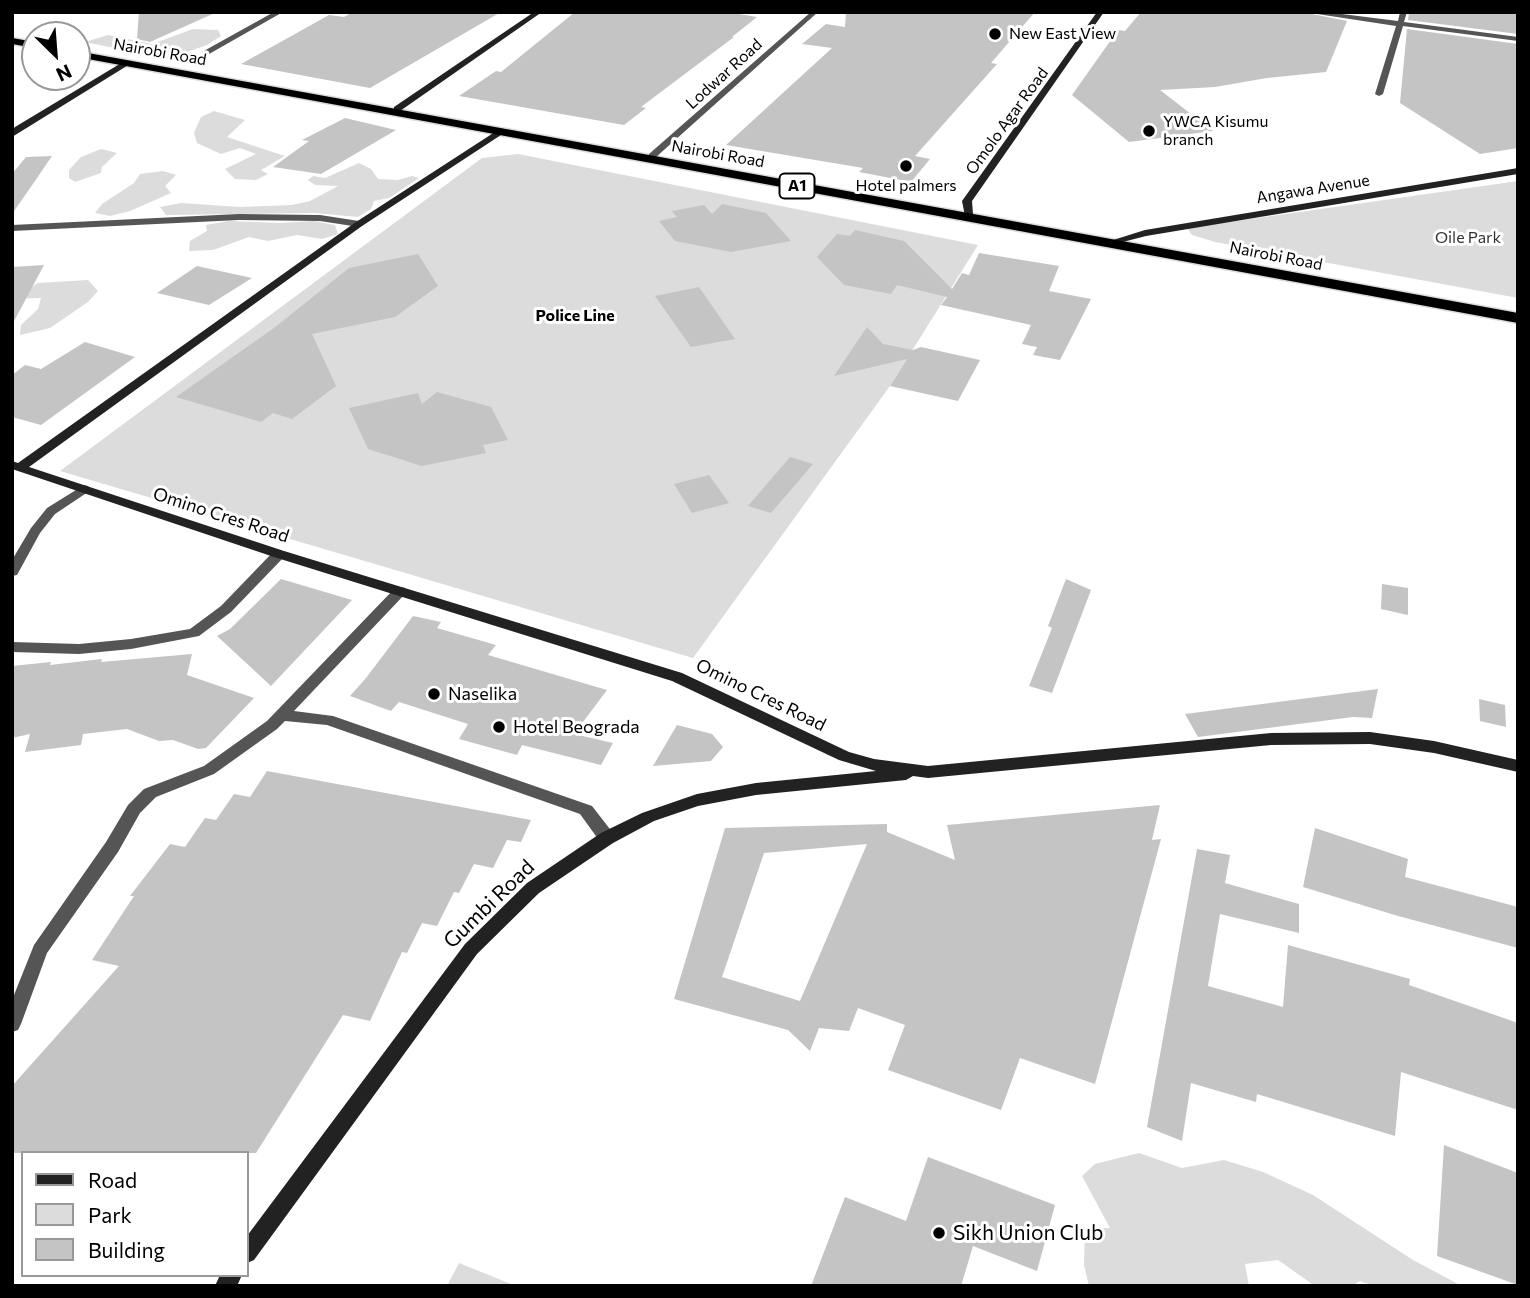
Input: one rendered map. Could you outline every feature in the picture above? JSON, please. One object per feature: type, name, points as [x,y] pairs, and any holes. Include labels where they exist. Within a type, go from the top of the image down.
[{"type":"highway","name":"Nairobi Road","points":[[91,55],[397,108],[1518,316]]},
{"type":"highway","name":"Nairobi Road","points":[[91,56],[498,133],[1518,316]]},
{"type":"street","points":[[206,52],[280,12]]},
{"type":"street","points":[[397,108],[539,12]]},
{"type":"street","name":"Lodwar Road","points":[[652,156],[815,12]]},
{"type":"street","name":"Omolo Agar Road","points":[[968,214],[967,201],[1101,12]]},
{"type":"street","points":[[1307,12],[1518,39]]},
{"type":"street","points":[[1379,94],[1405,12]]},
{"type":"street","points":[[12,135],[125,64]]},
{"type":"street","points":[[17,466],[359,224],[498,133]]},
{"type":"street","name":"Angawa Avenue","points":[[1115,241],[1145,233],[1518,171]]},
{"type":"street","points":[[12,228],[239,217],[320,218],[359,224]]},
{"type":"street","name":"Omino Cres Road","points":[[17,466],[279,554],[677,677],[845,756],[874,765],[929,772],[1271,739],[1370,738],[1434,747],[1518,766]]},
{"type":"street","points":[[12,572],[35,531],[51,511],[84,489]]},
{"type":"street","points":[[12,647],[92,648],[194,633],[226,609],[279,554]]},
{"type":"street","points":[[12,1024],[40,950],[112,847],[134,809],[150,793],[209,770],[241,749],[282,715],[400,591]]},
{"type":"street","points":[[282,715],[328,720],[586,810],[607,838]]},
{"type":"street","name":"Gumbi Road","points":[[248,1252],[471,949],[533,888],[607,838],[648,817],[697,800],[756,789],[929,772]]},
{"type":"green space","points":[[193,29],[218,30],[221,36],[207,45],[167,59],[91,43],[91,40],[108,35],[152,44]]},
{"type":"green space","points":[[214,111],[245,120],[227,137],[285,156],[261,170],[268,174],[256,180],[235,179],[225,169],[256,154],[240,148],[221,154],[197,143],[194,133],[201,117]]},
{"type":"green space","points":[[101,149],[117,153],[102,167],[101,173],[75,182],[69,178],[69,170],[81,157]]},
{"type":"green space","points":[[518,154],[978,245],[890,386],[693,658],[60,471],[482,158]]},
{"type":"green space","points":[[359,163],[371,169],[378,179],[398,180],[412,176],[419,178],[389,198],[374,201],[371,209],[358,217],[314,213],[166,215],[160,207],[181,203],[240,207],[292,205],[310,201],[338,186],[315,185],[308,180],[313,176],[325,178]]},
{"type":"green space","points":[[163,171],[176,175],[165,186],[171,193],[130,211],[110,216],[95,213],[102,204],[134,183],[140,174]]},
{"type":"green space","name":"Oile Park","points":[[1518,181],[1518,298],[1215,242],[1192,235],[1187,228]]},
{"type":"green space","points":[[228,221],[314,221],[335,225],[338,234],[322,239],[297,235],[268,241],[249,237],[213,250],[189,251],[190,241],[207,231],[206,225]]},
{"type":"green space","points":[[88,280],[98,291],[88,302],[50,328],[20,335],[21,325],[38,309],[41,298],[12,299],[38,283]]},
{"type":"green space","points":[[1139,1153],[1182,1168],[1224,1160],[1263,1172],[1313,1195],[1413,1260],[1462,1286],[1373,1286],[1360,1281],[1351,1286],[1315,1286],[1278,1260],[1245,1264],[1249,1286],[1089,1286],[1084,1265],[1085,1228],[1110,1228],[1082,1176],[1095,1164]]},
{"type":"green space","points":[[459,1263],[516,1286],[447,1286]]},
{"type":"building","points":[[139,12],[217,12],[150,42],[137,39]]},
{"type":"building","points":[[353,12],[501,12],[370,88],[241,64],[329,15],[344,17]]},
{"type":"building","points":[[575,12],[727,12],[757,17],[641,107],[646,108],[624,125],[459,96],[496,71],[501,72]]},
{"type":"building","points":[[846,12],[1035,12],[991,63],[997,64],[915,156],[930,159],[911,182],[859,172],[863,168],[726,145],[832,48],[802,44],[826,24],[845,27]]},
{"type":"building","points":[[1141,12],[1302,12],[1347,21],[1326,72],[1215,87],[1160,90],[1213,131],[1129,142],[1072,95],[1118,30],[1125,31]]},
{"type":"building","points":[[1409,12],[1518,12],[1518,34],[1408,20]]},
{"type":"building","points":[[1407,29],[1518,44],[1518,148],[1480,154],[1400,103]]},
{"type":"building","points":[[345,118],[396,130],[321,174],[273,167],[309,141],[302,140]]},
{"type":"building","points":[[52,156],[12,214],[12,174],[26,157]]},
{"type":"building","points":[[722,204],[766,213],[791,241],[731,252],[675,241],[659,221],[677,217],[672,211],[704,205],[712,214]]},
{"type":"building","points":[[855,230],[904,241],[952,289],[962,273],[969,275],[979,253],[1059,266],[1049,291],[1091,299],[1060,360],[1033,355],[1037,347],[1022,344],[1031,325],[941,305],[947,297],[897,285],[891,294],[844,285],[817,257],[837,234],[850,236]]},
{"type":"building","points":[[418,254],[438,286],[395,317],[312,334],[336,386],[292,419],[273,413],[261,422],[176,397],[274,328],[349,268]]},
{"type":"building","points":[[44,265],[12,325],[12,267]]},
{"type":"building","points":[[197,266],[252,278],[209,305],[157,293]]},
{"type":"building","points":[[699,287],[735,339],[691,347],[655,296]]},
{"type":"building","points":[[867,327],[883,344],[913,350],[921,347],[980,360],[958,401],[890,386],[907,359],[834,376]]},
{"type":"building","points":[[85,342],[135,357],[41,425],[12,417],[12,375],[25,365],[41,369]]},
{"type":"building","points":[[437,392],[491,407],[508,440],[483,445],[486,453],[422,466],[368,449],[349,408],[418,393],[422,404]]},
{"type":"building","points":[[790,457],[813,464],[771,513],[748,506]]},
{"type":"building","points":[[709,475],[729,503],[692,513],[674,484]]},
{"type":"building","points":[[281,579],[352,600],[271,686],[217,636],[230,629]]},
{"type":"building","points":[[1066,579],[1091,590],[1052,693],[1029,686],[1052,628],[1048,626]]},
{"type":"building","points":[[1382,584],[1408,588],[1408,615],[1381,609]]},
{"type":"building","points":[[413,616],[441,622],[437,628],[496,645],[488,655],[607,690],[574,734],[613,743],[601,765],[522,745],[517,755],[459,739],[468,724],[399,702],[391,711],[350,696]]},
{"type":"building","points":[[192,654],[187,675],[254,698],[206,748],[198,749],[173,740],[159,741],[127,729],[83,734],[81,745],[25,752],[30,734],[12,738],[12,666]]},
{"type":"building","points":[[1378,689],[1372,718],[1353,717],[1198,737],[1185,714]]},
{"type":"building","points":[[1479,699],[1505,705],[1506,727],[1480,721]]},
{"type":"building","points":[[677,725],[712,734],[723,747],[711,761],[653,766]]},
{"type":"building","points":[[267,771],[531,820],[521,842],[507,840],[493,868],[474,864],[459,893],[454,892],[437,926],[422,923],[407,953],[402,952],[370,1021],[343,1015],[256,1153],[12,1153],[12,1086],[119,966],[92,960],[134,896],[130,896],[170,844],[185,847],[205,818],[216,820],[234,794],[250,797]]},
{"type":"building","points":[[1160,805],[1152,840],[1161,839],[1095,1084],[1020,1058],[1001,1110],[888,1070],[905,1025],[858,1008],[849,1031],[819,1028],[810,1051],[788,1030],[674,999],[725,828],[887,824],[887,832],[955,860],[947,825]],"holes":[[[867,844],[800,1001],[722,977],[764,853]]]},
{"type":"building","points":[[1315,828],[1408,859],[1405,877],[1518,907],[1518,948],[1303,887]]},
{"type":"building","points":[[1197,849],[1230,855],[1225,883],[1299,904],[1299,933],[1220,914],[1208,986],[1283,1007],[1288,945],[1410,979],[1409,985],[1518,1023],[1518,1110],[1401,1072],[1395,1136],[1257,1094],[1256,1102],[1191,1083],[1182,1141],[1147,1127]]},
{"type":"building","points":[[1444,1145],[1518,1173],[1518,1285],[1437,1256]]},
{"type":"building","name":"Sikh Union Club","points":[[928,1157],[1055,1205],[1037,1271],[973,1246],[961,1286],[811,1286],[845,1197],[906,1221]]},
{"type":"place","name":"New East View","points":[[995,34]]},
{"type":"place","name":"YWCA Kisumu branch","points":[[1149,131]]},
{"type":"place","name":"Hotel palmers","points":[[906,166]]},
{"type":"place","name":"Naselika","points":[[434,694]]},
{"type":"place","name":"Hotel Beograda","points":[[499,727]]},
{"type":"place","name":"Sikh Union Club","points":[[939,1233]]},
{"type":"district","name":"Police Line","points":[[575,316]]}]
